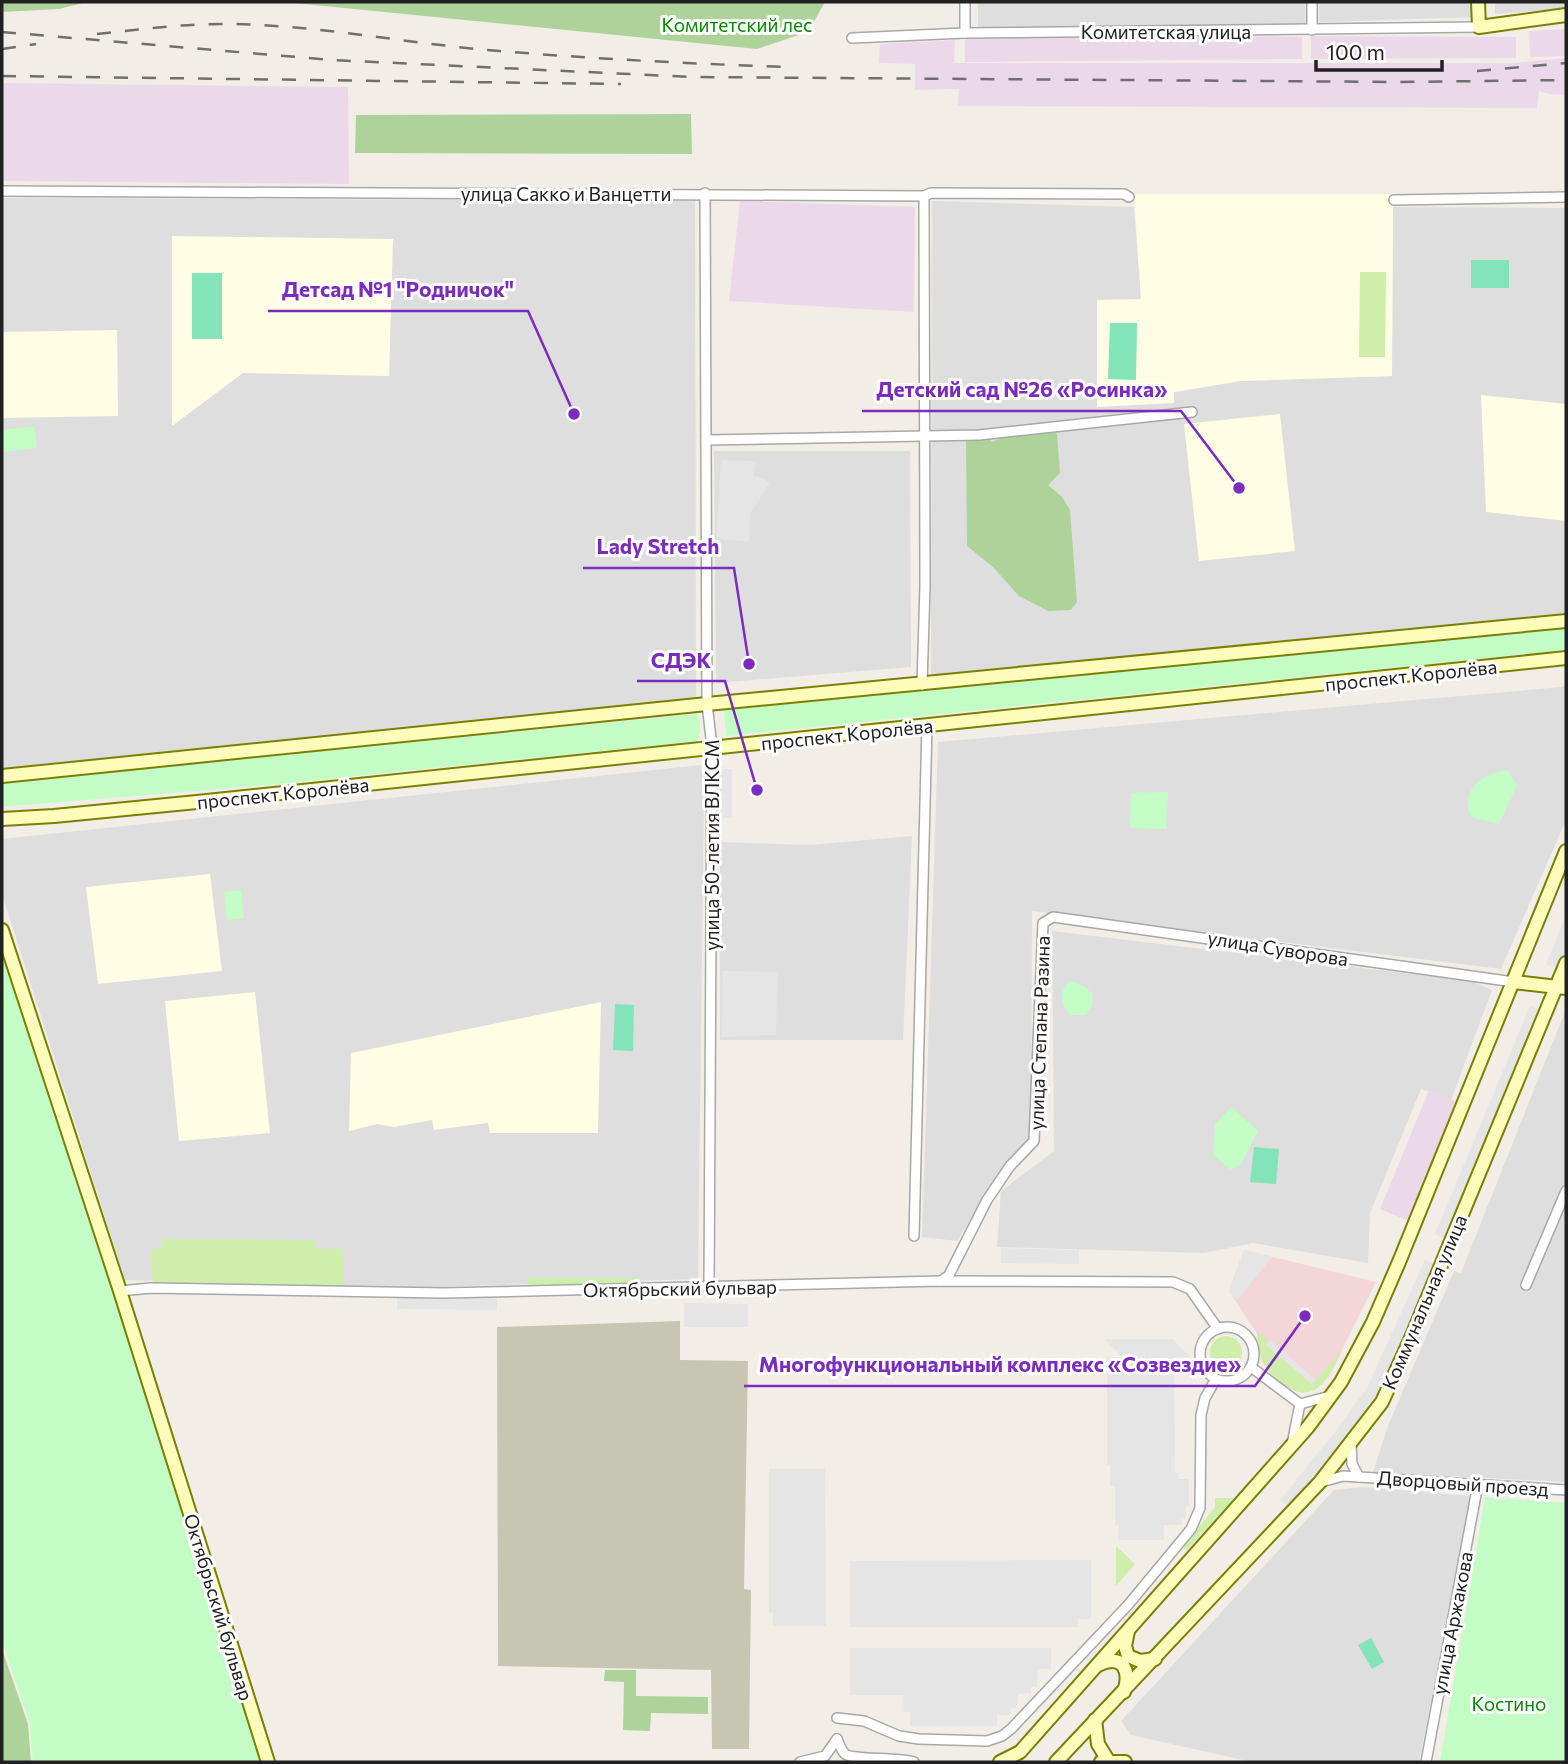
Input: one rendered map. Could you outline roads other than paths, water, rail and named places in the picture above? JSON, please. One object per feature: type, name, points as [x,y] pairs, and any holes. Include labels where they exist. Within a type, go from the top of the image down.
[{"type":"main road","points":[[1478,2],[1479,27],[1566,15]]},
{"type":"main road","name":"проспект Королёва","points":[[2,776],[707,704],[1566,621]]},
{"type":"main road","name":"проспект Королёва","points":[[2,819],[184,804],[1566,658]]},
{"type":"main road","name":"Коммунальная улица","points":[[1024,1757],[1096,1667],[1178,1571],[1292,1446],[1331,1396],[1373,1322],[1388,1289],[1566,852]]},
{"type":"main road","name":"Октябрьский бульвар","points":[[2,930],[120,1291],[268,1762]]},
{"type":"main road","name":"Коммунальная улица","points":[[1056,1762],[1320,1482],[1382,1402],[1561,988],[1566,963]]},
{"type":"main road","points":[[1514,982],[1561,988]]},
{"type":"main road","points":[[1129,1630],[1125,1646],[1128,1656],[1140,1661],[1155,1659]]},
{"type":"main road","points":[[1096,1667],[1105,1662],[1122,1664],[1128,1679],[1124,1692]]},
{"type":"main road","points":[[1096,1720],[1098,1744],[1109,1762]]},
{"type":"main road","points":[[1000,1762],[1024,1757]]},
{"type":"main road","points":[[1100,1762],[1125,1762]]},
{"type":"street","points":[[965,2],[965,33]]},
{"type":"street","points":[[1312,2],[1312,30]]},
{"type":"street","name":"Комитетская улица","points":[[852,38],[965,33],[1479,27]]},
{"type":"street","name":"улица Сакко и Ванцетти","points":[[2,191],[1124,194],[1129,197]]},
{"type":"street","name":"улица 50-летия ВЛКСМ","points":[[705,193],[707,704],[712,747],[709,1287]]},
{"type":"street","points":[[922,685],[925,586],[924,195]]},
{"type":"street","points":[[1394,200],[1566,197]]},
{"type":"street","points":[[706,440],[979,435],[1192,412]]},
{"type":"street","points":[[914,1236],[927,725]]},
{"type":"street","name":"улица Суворова","points":[[1043,923],[1053,917],[1122,925],[1514,982]]},
{"type":"street","name":"улица Степана Разина","points":[[941,1281],[949,1275],[987,1200],[1010,1166],[1034,1141],[1043,923]]},
{"type":"street","points":[[1526,1286],[1566,1191]]},
{"type":"street","name":"Октябрьский бульвар","points":[[120,1291],[151,1288],[452,1293],[941,1281],[1173,1282],[1190,1289],[1218,1329]]},
{"type":"street","points":[[1218,1329],[1238,1330],[1247,1336],[1252,1345],[1254,1356],[1251,1367],[1233,1381],[1216,1380],[1202,1365],[1200,1355],[1203,1343],[1218,1329]]},
{"type":"street","points":[[1251,1367],[1300,1404]]},
{"type":"street","points":[[837,1718],[864,1721],[900,1736],[928,1740],[987,1741],[1002,1736],[1011,1729],[1128,1605],[1191,1530],[1200,1508],[1200,1415],[1205,1398],[1216,1380]]},
{"type":"street","points":[[1300,1404],[1331,1396]]},
{"type":"street","points":[[1292,1446],[1300,1404]]},
{"type":"street","name":"Дворцовый проезд","points":[[1352,1443],[1352,1464],[1359,1477]]},
{"type":"street","name":"Дворцовый проезд","points":[[1320,1482],[1332,1478],[1359,1477],[1566,1490]]},
{"type":"street","name":"улица Аржакова","points":[[1426,1762],[1478,1484]]},
{"type":"street","points":[[800,1762],[825,1756],[837,1739],[847,1755],[894,1757],[914,1762]]},
{"type":"railway","points":[[97,34],[200,24],[268,25],[499,51],[791,67]]},
{"type":"railway","points":[[2,32],[332,60],[692,77],[1400,82],[1566,80]]},
{"type":"railway","points":[[2,49],[36,44]]},
{"type":"railway","points":[[1477,71],[1566,63]]},
{"type":"railway","points":[[2,76],[621,84]]},
{"type":"place","name":"Детсад №1 \"Родничок\"","points":[[574,414]]},
{"type":"place","name":"Детский сад №26 «Росинка»","points":[[1239,488]]},
{"type":"place","name":"Lady Stretch","points":[[749,664]]},
{"type":"place","name":"СДЭК","points":[[757,790]]},
{"type":"place","name":"Многофункциональный комплекс «Созвездие»","points":[[1305,1316]]},
{"type":"park label","name":"Комитетский лес","points":[[737,24]]},
{"type":"park label","name":"Костино","points":[[1509,1703]]}]
